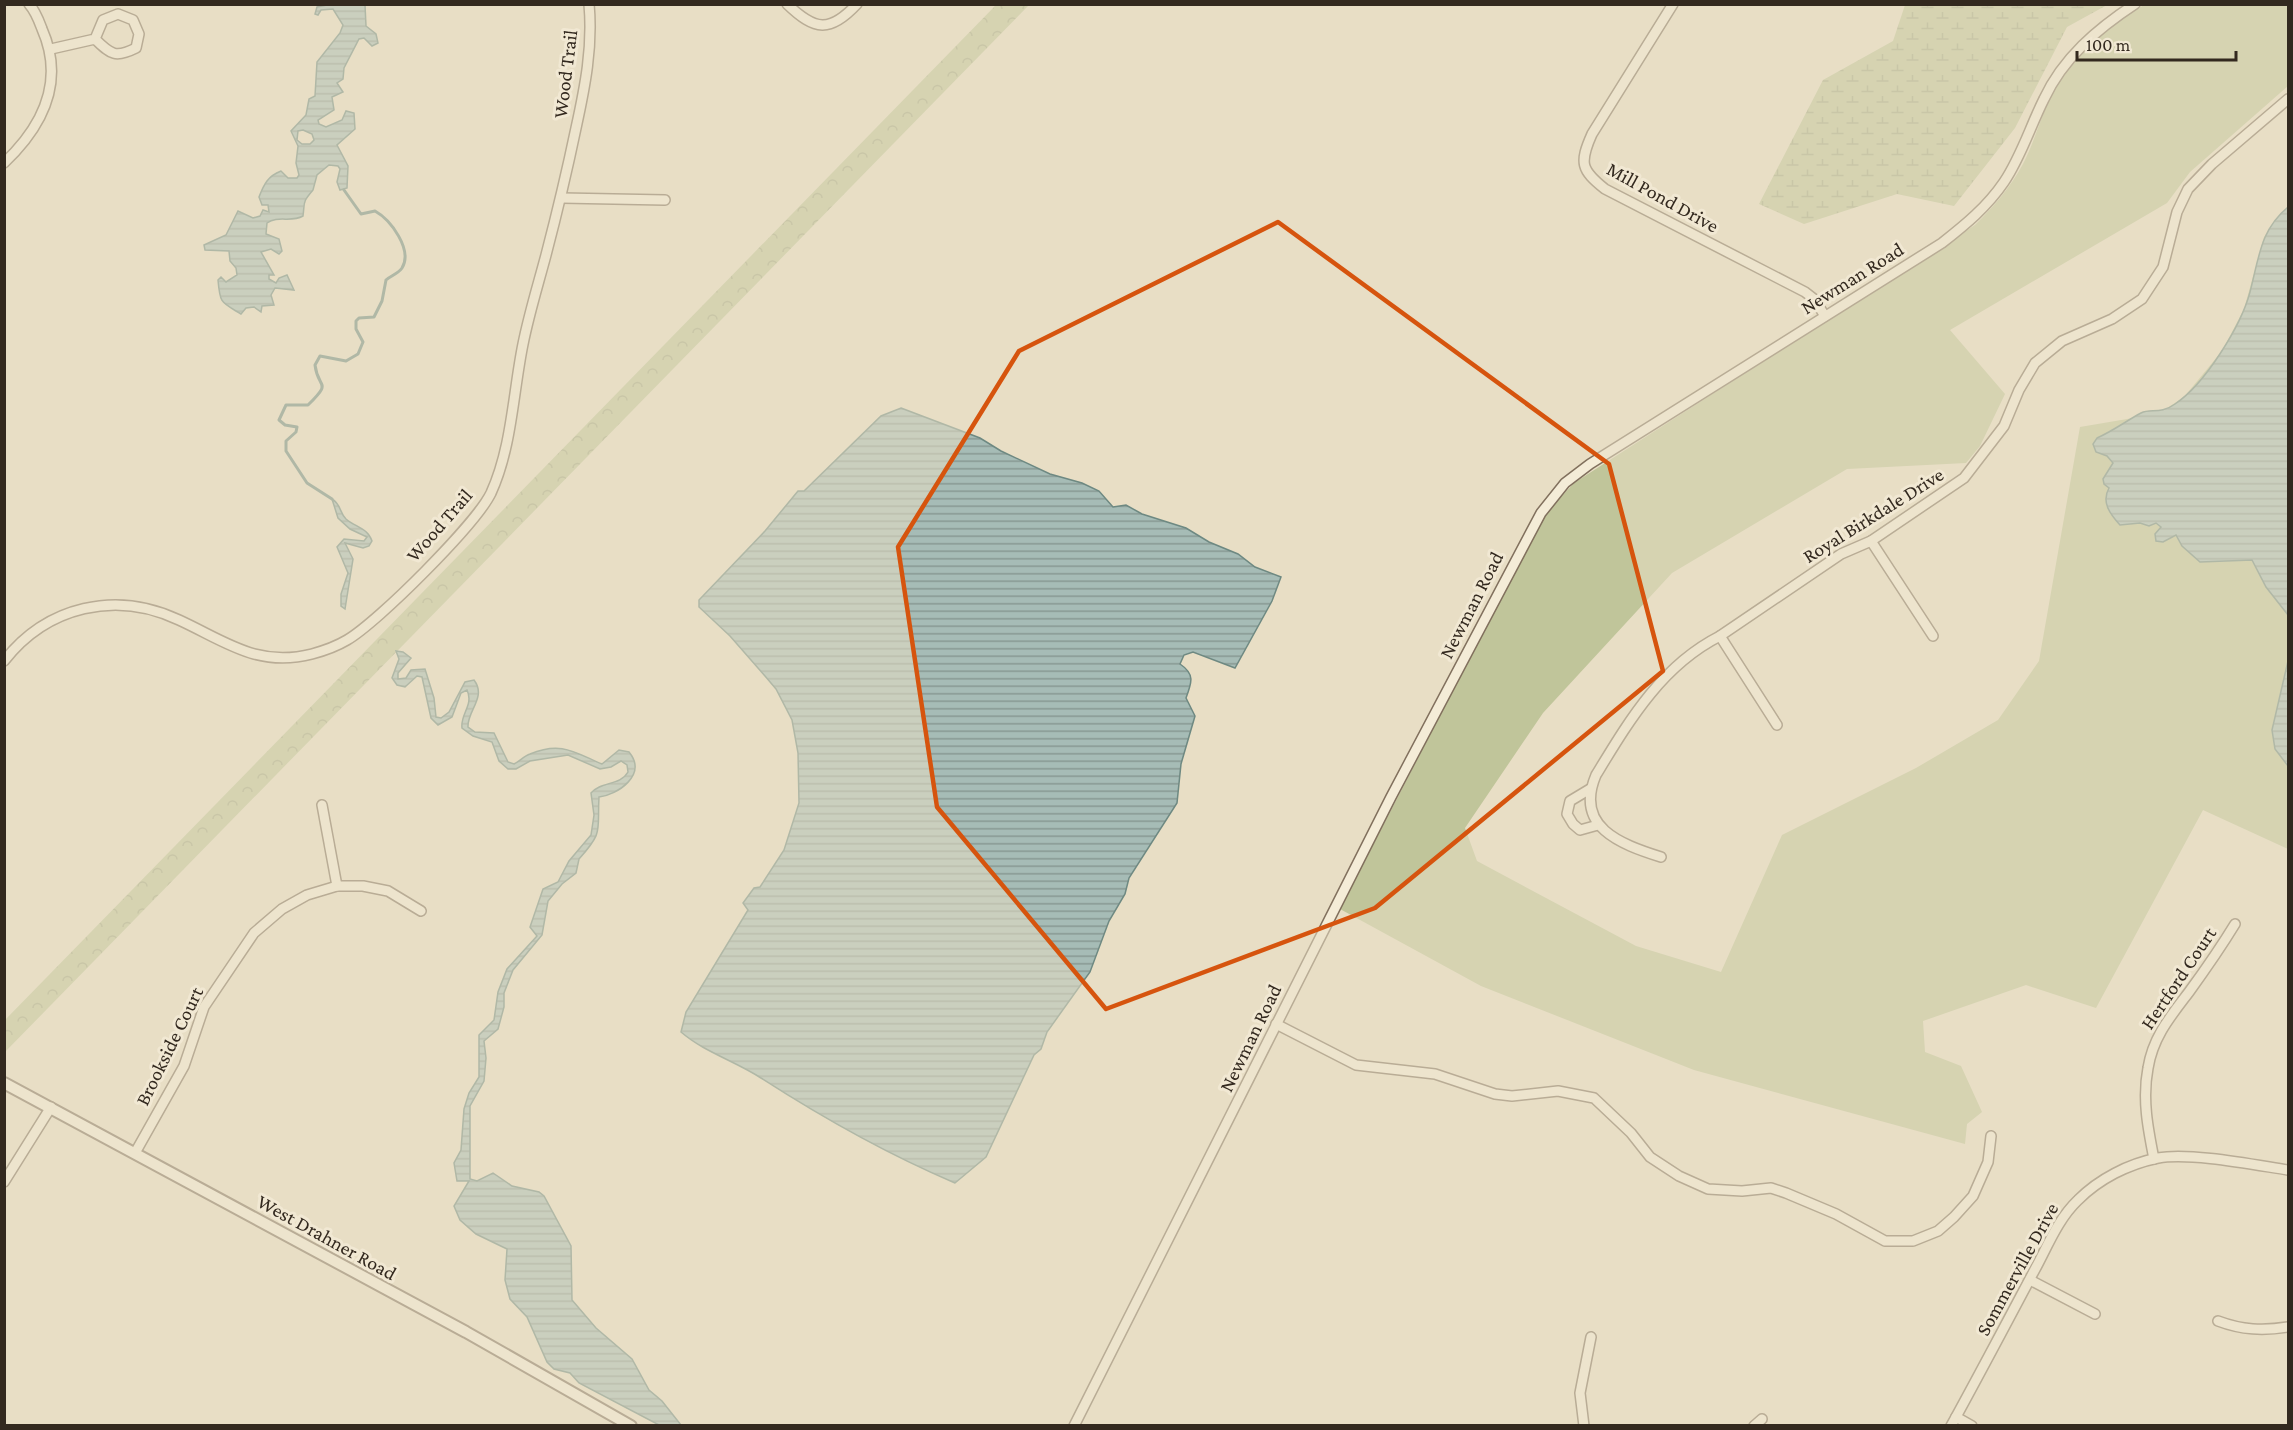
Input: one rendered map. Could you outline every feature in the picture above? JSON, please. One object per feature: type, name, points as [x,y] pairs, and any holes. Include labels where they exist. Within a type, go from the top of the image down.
[{"type":"street","points":[[4,163],[32,132],[42,114],[50,90],[53,64],[51,49],[29,4]]},
{"type":"street","name":"Wood Trail","points":[[4,661],[17,644],[57,616],[109,603],[162,612],[242,652],[277,657],[310,654],[347,640],[382,613],[468,524],[491,493],[505,447],[523,342],[561,198],[585,86],[589,59],[589,4]]},
{"type":"street","points":[[787,4],[802,19],[821,26],[839,21],[857,4]]},
{"type":"street","name":"Mill Pond Drive","points":[[1673,4],[1592,134],[1585,150],[1583,164],[1587,175],[1605,189],[1805,292],[1814,299],[1825,316]]},
{"type":"street","name":"Newman Road","points":[[1074,1425],[1276,1024],[1541,513],[1565,483],[1590,464],[1942,243],[1991,200],[2020,154],[2044,98],[2058,74],[2088,40],[2135,4]]},
{"type":"street","points":[[118,14],[133,20],[140,34],[136,48],[122,54],[108,52],[95,39],[103,20],[118,14]]},
{"type":"street","points":[[51,49],[95,39]]},
{"type":"street","name":"Royal Birkdale Drive","points":[[1661,857],[1620,841],[1598,825],[1581,830],[1573,824],[1567,814],[1570,801],[1590,789],[1616,743],[1651,692],[1687,656],[1842,554],[1871,541],[1964,478],[2004,426],[2019,390],[2035,363],[2047,351],[2075,334],[2112,319],[2142,299],[2163,267],[2169,253],[2177,212],[2188,189],[2212,164],[2289,99]]},
{"type":"street","points":[[561,198],[665,200]]},
{"type":"street","points":[[1871,541],[1933,636]]},
{"type":"street","points":[[1720,636],[1777,725]]},
{"type":"street","points":[[1590,789],[1590,803],[1598,825]]},
{"type":"street","points":[[322,805],[337,886]]},
{"type":"street","name":"Brookside Court","points":[[135,1153],[184,1066],[204,1007],[254,933],[282,909],[307,896],[337,886],[363,886],[388,891],[421,911]]},
{"type":"street","name":"Hertford Court","points":[[2154,1159],[2145,1111],[2147,1069],[2152,1052],[2159,1032],[2235,924]]},
{"type":"street","points":[[1276,1024],[1356,1065],[1435,1074],[1496,1094],[1512,1096],[1558,1091],[1594,1098],[1631,1133],[1650,1157],[1679,1176],[1708,1189],[1742,1191],[1771,1188],[1836,1214],[1885,1241],[1913,1241],[1938,1231],[1954,1217],[1973,1196],[1988,1161],[1991,1136]]},
{"type":"street","name":"West Drahner Road","points":[[4,1083],[466,1332],[631,1425]]},
{"type":"street","points":[[4,1182],[51,1107]]},
{"type":"street","name":"Sommerville Drive","points":[[1954,1421],[2053,1234],[2077,1201],[2104,1179],[2154,1159],[2172,1157],[2289,1170]]},
{"type":"street","points":[[2030,1280],[2095,1314]]},
{"type":"street","points":[[2218,1321],[2237,1328],[2253,1330],[2289,1327]]},
{"type":"street","points":[[1584,1425],[1580,1393],[1591,1337]]},
{"type":"street","points":[[1754,1425],[1762,1419]]},
{"type":"street","points":[[1954,1421],[1972,1425]]},
{"type":"highlighted area","points":[[1278,222],[1609,464],[1663,671],[1375,908],[1106,1009],[937,807],[898,547],[1019,351]]},
{"type":"green space","points":[[996,5],[1029,5],[5,1052],[5,1020]]},
{"type":"green space","points":[[1905,5],[2107,5],[2067,27],[2015,128],[1954,206],[1897,194],[1804,224],[1759,204],[1823,80],[1893,41]]},
{"type":"green space","points":[[2144,5],[2288,5],[2288,86],[2190,172],[2167,203],[1950,330],[2005,394],[1980,446],[1966,463],[1847,469],[1672,573],[1543,713],[1465,828],[1477,861],[1636,946],[1721,972],[1782,835],[1916,768],[1998,720],[2039,661],[2080,427],[2133,418],[2145,412],[2161,412],[2184,397],[2222,351],[2244,309],[2264,237],[2275,220],[2288,207],[2288,849],[2203,810],[2096,1008],[2026,985],[1923,1021],[1925,1052],[1961,1066],[1982,1112],[1967,1124],[1965,1144],[1694,1070],[1481,986],[1340,909],[1547,512],[1574,483],[1975,225],[1989,211],[2018,173],[2049,100],[2068,68],[2097,38],[2119,20]]},
{"type":"water","points":[[365,5],[366,26],[376,34],[378,43],[372,46],[364,38],[359,39],[344,68],[343,79],[337,83],[343,92],[332,97],[334,110],[318,120],[319,124],[326,127],[342,120],[346,111],[354,113],[355,129],[337,145],[348,166],[347,188],[340,190],[337,182],[340,169],[338,166],[329,165],[317,175],[313,190],[305,202],[303,216],[267,223],[266,234],[279,239],[282,251],[279,254],[271,249],[261,252],[274,275],[269,275],[269,279],[276,283],[279,278],[287,275],[294,290],[275,288],[271,295],[274,305],[262,306],[261,312],[254,307],[246,308],[241,314],[225,304],[220,294],[218,280],[221,277],[226,282],[237,275],[236,268],[230,261],[229,251],[205,250],[204,245],[226,235],[238,211],[253,218],[260,216],[263,210],[269,212],[268,205],[262,205],[259,197],[265,184],[273,175],[281,171],[288,178],[297,178],[299,175],[296,163],[298,146],[291,131],[306,115],[309,99],[315,96],[317,62],[340,33],[343,25],[333,9],[321,10],[318,15],[315,14],[317,7]],"holes":[[[303,130],[312,134],[314,140],[310,144],[302,144],[297,140],[298,131]]]},
{"type":"water","points":[[2288,207],[2288,615],[2266,587],[2252,560],[2200,562],[2182,546],[2176,535],[2163,542],[2156,541],[2155,534],[2161,527],[2156,523],[2149,526],[2140,523],[2120,525],[2106,503],[2109,488],[2104,484],[2103,479],[2113,463],[2107,456],[2096,452],[2093,444],[2097,438],[2141,413],[2160,410],[2175,404],[2210,369],[2239,321],[2250,292],[2266,235]]},
{"type":"water","points":[[901,408],[980,438],[1001,451],[1050,474],[1082,483],[1099,491],[1113,507],[1126,505],[1142,514],[1186,528],[1209,542],[1238,554],[1255,567],[1281,577],[1272,601],[1235,668],[1193,652],[1184,655],[1180,664],[1188,671],[1191,679],[1186,698],[1195,716],[1181,764],[1177,803],[1129,878],[1125,894],[1109,921],[1090,972],[1047,1032],[1041,1049],[1034,1055],[986,1157],[955,1183],[856,1135],[681,1032],[686,1012],[748,910],[743,903],[754,888],[760,887],[784,850],[799,803],[798,753],[792,720],[776,689],[730,636],[699,607],[699,600],[765,531],[798,491],[804,491],[881,416]]},
{"type":"water","points":[[332,499],[337,503],[346,519],[364,530],[372,541],[369,546],[363,548],[345,543],[353,559],[345,609],[341,606],[341,594],[348,573],[337,547],[344,539],[364,541],[367,537],[350,529],[338,518]]},
{"type":"water","points":[[396,651],[403,652],[411,658],[398,673],[398,679],[406,678],[411,670],[425,669],[434,698],[436,717],[441,718],[449,712],[465,682],[474,680],[478,698],[468,727],[475,732],[494,733],[508,762],[514,764],[528,755],[550,748],[575,752],[602,764],[619,750],[629,752],[634,760],[633,776],[628,782],[614,792],[599,797],[596,836],[579,859],[576,873],[562,884],[548,901],[542,935],[513,970],[504,993],[504,1007],[498,1029],[484,1041],[486,1058],[484,1081],[470,1106],[470,1179],[477,1181],[493,1173],[512,1186],[539,1192],[544,1196],[571,1246],[572,1300],[596,1328],[632,1359],[649,1390],[662,1401],[681,1425],[659,1425],[579,1383],[570,1373],[554,1369],[547,1362],[527,1317],[510,1299],[505,1280],[507,1249],[476,1234],[460,1220],[454,1206],[469,1181],[457,1181],[454,1163],[461,1150],[464,1109],[469,1093],[479,1077],[479,1035],[494,1020],[498,992],[507,969],[537,936],[530,927],[543,889],[558,882],[569,861],[591,835],[594,815],[591,793],[595,789],[620,780],[628,772],[627,765],[621,761],[611,767],[600,769],[568,755],[530,761],[516,769],[508,769],[499,761],[492,742],[473,736],[462,728],[469,700],[467,690],[461,693],[452,717],[438,725],[431,718],[422,677],[417,676],[405,687],[397,685],[392,678],[399,659]]},
{"type":"water","points":[[2288,661],[2288,766],[2275,749],[2272,730]]},
{"type":"waterway","points":[[332,499],[307,483],[286,451],[286,441],[296,432],[297,427],[285,425],[279,420],[286,405],[308,405],[320,392],[322,385],[315,365],[320,356],[346,361],[358,354],[363,342],[356,329],[356,321],[359,318],[374,317],[382,301],[386,280],[400,270],[405,261],[403,244],[388,221],[375,211],[361,214],[344,190]]}]
